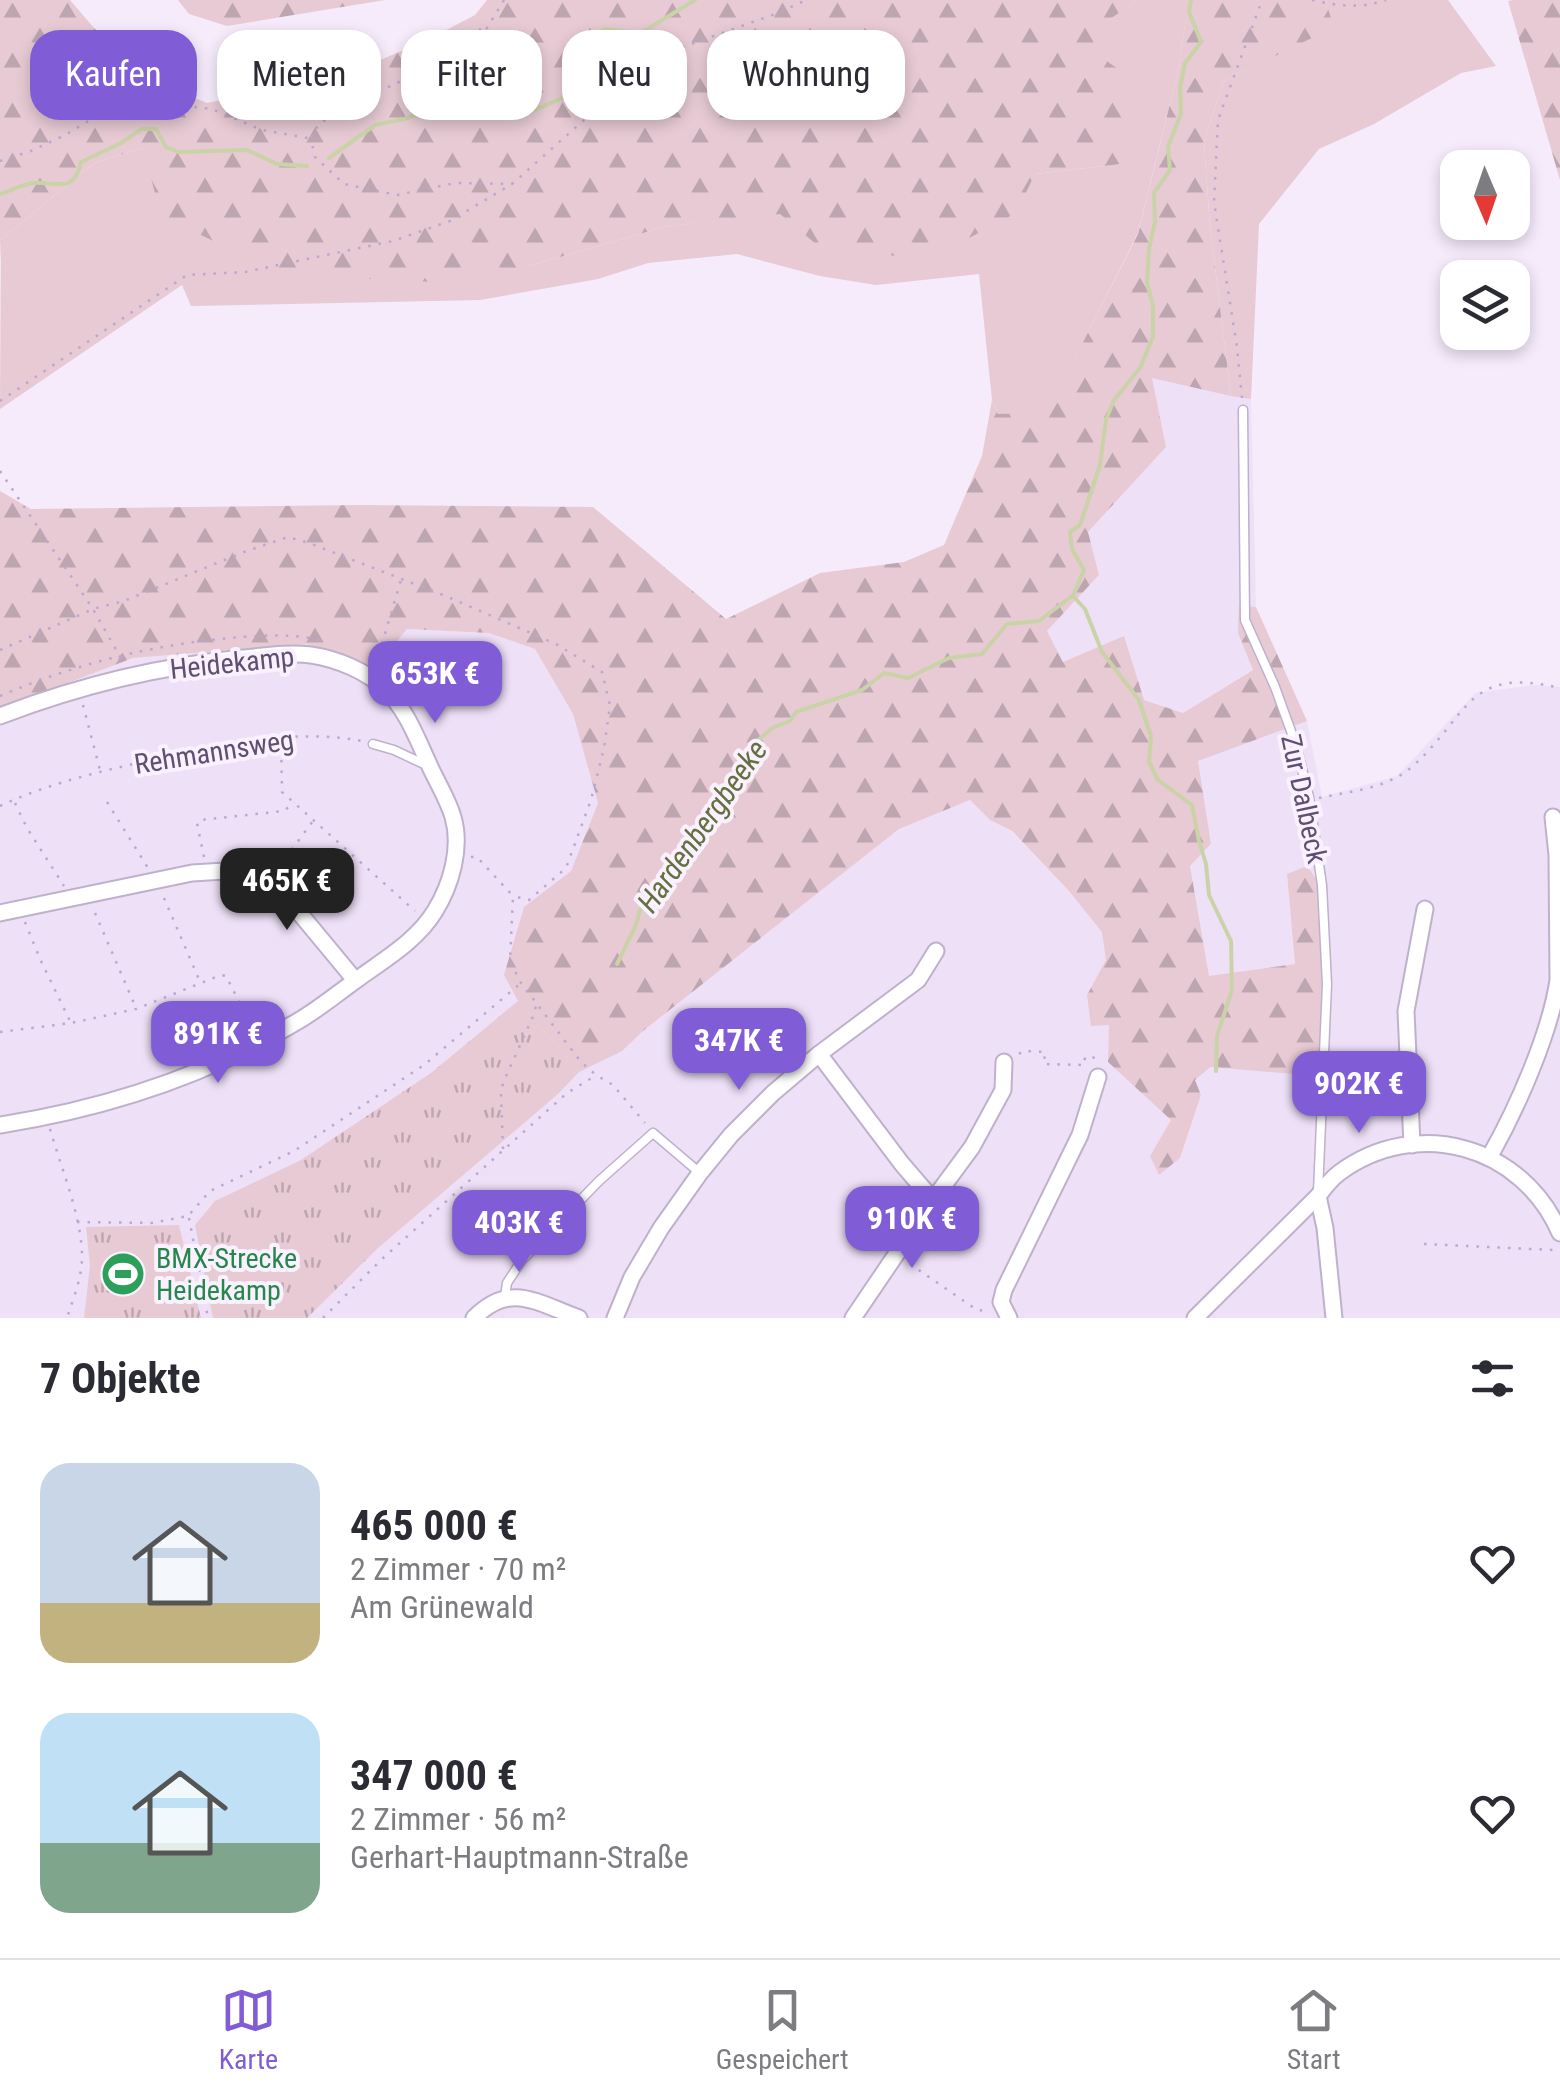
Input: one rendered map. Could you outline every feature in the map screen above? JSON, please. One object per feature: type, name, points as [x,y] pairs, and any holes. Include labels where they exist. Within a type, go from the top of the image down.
[{"type":"street","name":"Heidekamp","points":[[0,716],[125,677],[222,660],[290,654],[333,660],[367,676],[400,706],[454,818],[455,854],[445,892],[414,937],[294,1024],[244,1051],[153,1088],[47,1118],[0,1125]]},
{"type":"street","points":[[1490,1156],[1541,1045],[1556,996],[1554,817]]},
{"type":"street","points":[[0,912],[225,871],[249,876],[292,904],[355,980]]},
{"type":"street","points":[[1412,1144],[1406,1011],[1425,908]]},
{"type":"street","points":[[615,1318],[661,1228],[700,1173],[751,1113],[819,1054],[918,980],[936,952]]},
{"type":"street","points":[[819,1054],[933,1200]]},
{"type":"street","points":[[853,1318],[989,1119],[1003,1090],[1004,1062]]},
{"type":"street","points":[[1008,1316],[1001,1302],[1004,1290],[1080,1135],[1098,1077]]},
{"type":"street","points":[[1195,1318],[1336,1175],[1384,1150],[1433,1144],[1490,1156],[1526,1184],[1547,1208],[1560,1234]]},
{"type":"street","points":[[1318,1196],[1334,1318]]},
{"type":"street","points":[[474,1318],[491,1302],[505,1296],[519,1297],[579,1318]]},
{"type":"lane","name":"Zur Dalbeck","points":[[1243,410],[1245,620],[1296,745],[1310,800],[1322,885],[1327,984],[1318,1196]]},
{"type":"lane","points":[[373,744],[430,767]]},
{"type":"lane","points":[[505,1296],[522,1260],[599,1181],[653,1133],[700,1173]]},
{"type":"path","points":[[504,0],[482,36],[438,64],[346,107],[318,126],[310,139],[315,157],[344,184],[397,195],[455,183],[512,184]]},
{"type":"path","points":[[0,401],[188,275],[245,272],[393,241],[450,221],[512,184],[655,58],[806,0]]},
{"type":"path","points":[[1243,410],[1214,202],[1218,120],[1262,0]]},
{"type":"path","points":[[1312,0],[1341,6],[1386,0]]},
{"type":"path","points":[[0,161],[65,135],[125,100],[212,109],[262,130],[310,139]]},
{"type":"path","points":[[0,471],[93,609],[119,655],[125,677]]},
{"type":"path","points":[[0,650],[93,609],[124,601],[288,537],[556,644],[602,672],[610,706],[604,748],[591,800],[566,868],[529,900],[514,896],[477,858],[455,854]]},
{"type":"path","points":[[367,676],[376,665],[401,579]]},
{"type":"path","points":[[1310,800],[1386,784],[1413,766],[1486,687],[1514,683],[1560,688]]},
{"type":"path","points":[[82,704],[100,771]]},
{"type":"path","name":"Rehmannsweg","points":[[0,806],[56,783],[100,771],[226,745],[319,737],[373,744]]},
{"type":"path","points":[[280,739],[282,792],[427,922]]},
{"type":"path","points":[[14,800],[68,891]]},
{"type":"path","points":[[107,802],[152,873]]},
{"type":"path","points":[[204,857],[197,823],[201,820],[284,811],[294,802]]},
{"type":"path","points":[[267,886],[314,820]]},
{"type":"path","points":[[514,896],[510,960],[521,983],[582,1062],[613,1085],[653,1133]]},
{"type":"path","points":[[164,898],[202,984]]},
{"type":"path","points":[[95,914],[136,1009]]},
{"type":"path","points":[[23,916],[71,1024]]},
{"type":"path","points":[[0,1032],[71,1024],[136,1009],[226,976],[255,1033]]},
{"type":"path","points":[[76,1222],[152,1222],[188,1216],[210,1191],[294,1151],[424,1066],[521,983]]},
{"type":"path","points":[[502,1151],[501,1094],[536,1003]]},
{"type":"path","points":[[1004,1062],[1023,1051],[1045,1052],[1044,1064],[1084,1066],[1085,1057],[1098,1058],[1098,1077]]},
{"type":"path","points":[[323,1318],[382,1259],[566,1093],[596,1075]]},
{"type":"path","points":[[47,1118],[76,1222],[82,1259],[67,1318]]},
{"type":"path","points":[[188,1216],[208,1318]]},
{"type":"path","points":[[1424,1244],[1553,1250]]},
{"type":"path","points":[[896,1254],[977,1310],[1008,1316]]},
{"type":"shaded area","points":[[1151,377],[1251,399],[1256,607],[1239,605],[1254,669],[1183,713],[1144,700],[1063,662],[1047,631],[1099,575],[1088,532],[1166,447]]},
{"type":"shaded area","points":[[407,629],[489,633],[535,649],[573,714],[598,803],[571,871],[524,907],[622,1051],[899,829],[970,800],[990,820],[1011,831],[1103,932],[1106,960],[1088,995],[1091,1026],[1109,1025],[1109,1062],[1172,1120],[1150,1156],[1180,1158],[1201,1095],[1195,1080],[1212,1067],[1318,1075],[1323,984],[1287,874],[1295,964],[1209,977],[1190,866],[1211,844],[1197,761],[1307,721],[1322,797],[1397,776],[1475,693],[1533,685],[1560,687],[1560,1318],[0,1318],[0,709],[133,658],[307,644],[375,667]]},
{"type":"green space","points":[[0,0],[70,0],[96,30],[30,30],[30,120],[197,120],[197,99],[207,103],[217,101],[217,120],[381,120],[381,60],[401,51],[401,120],[542,120],[542,30],[446,30],[475,15],[487,0],[1138,0],[1101,25],[1108,62],[1124,73],[1130,138],[1121,164],[1035,174],[1016,213],[919,258],[822,249],[780,214],[664,227],[455,283],[285,275],[161,216],[143,148],[94,163],[1,240],[0,262]]},
{"type":"green space","points":[[178,0],[385,0],[227,26],[189,14]]},
{"type":"green space","points":[[1138,0],[1189,0],[1177,75],[1138,233],[1047,414],[998,414],[992,400],[979,274],[876,285],[820,276],[737,254],[648,263],[598,279],[480,300],[191,306],[182,285],[0,409],[1,240],[94,163],[143,148],[529,266],[664,227],[780,213],[823,249],[1035,174],[1121,164],[1100,25]]},
{"type":"green space","points":[[1189,0],[1325,0],[1334,27],[1223,82],[1204,142],[1210,227],[1231,396],[1152,378],[1166,447],[1088,532],[1099,575],[1047,631],[1063,662],[1124,636],[1144,700],[1183,713],[1253,670],[1238,633],[1239,605],[1256,607],[1307,721],[1198,761],[1211,844],[1190,866],[1209,976],[1295,964],[1287,874],[1307,866],[1317,880],[1323,984],[1318,1076],[1211,1067],[1195,1080],[1201,1095],[1180,1158],[1159,1175],[1150,1156],[1171,1120],[1108,1062],[1109,1025],[1091,1026],[1087,995],[1106,960],[1102,932],[1012,831],[990,820],[970,800],[899,829],[622,1051],[579,1072],[518,1001],[504,975],[524,907],[571,871],[598,803],[573,714],[535,649],[489,633],[407,629],[376,667],[307,644],[133,658],[0,709],[0,491],[31,509],[593,507],[726,619],[820,573],[904,562],[944,545],[982,456],[992,400],[998,414],[1047,413],[1138,234],[1177,75]]},
{"type":"green space","points":[[1325,0],[1448,0],[1496,66],[1461,73],[1374,124],[1319,149],[1259,224],[1251,399],[1231,396],[1210,227],[1204,142],[1223,82],[1333,27]]},
{"type":"green space","points":[[1560,0],[1560,180],[1508,1]]},
{"type":"green space","points":[[518,1001],[579,1072],[558,1094],[378,1248],[307,1318],[213,1318],[195,1225],[215,1201],[301,1160],[431,1073]]},
{"type":"green space","name":"BMX-Strecke Heidekamp","points":[[179,1225],[201,1318],[84,1318],[90,1266],[86,1227]]},
{"type":"waterway","points":[[329,158],[375,125],[450,104],[488,97],[528,113],[562,98],[574,81],[579,54],[587,38],[605,29],[641,33],[695,0]]},
{"type":"waterway","points":[[1191,0],[1189,12],[1201,42],[1185,63],[1180,88],[1181,114],[1168,147],[1170,170],[1154,193],[1155,222],[1147,283],[1153,306],[1153,337],[1140,368],[1114,400],[1106,420],[1100,465],[1080,525],[1070,532],[1072,549],[1084,570],[1073,596],[1085,609],[1102,652],[1139,700],[1151,736],[1149,762],[1158,780],[1192,805],[1209,895],[1231,941],[1232,990],[1217,1036],[1216,1071]]},
{"type":"waterway","points":[[0,194],[29,184],[69,183],[81,162],[142,129],[156,129],[166,147],[179,152],[247,150],[277,164],[307,166]]},
{"type":"waterway","name":"Hardenbergbeeke","points":[[617,964],[640,910],[667,884],[707,819],[720,809],[747,750],[772,728],[790,721],[796,712],[862,690],[884,673],[908,678],[949,658],[982,654],[1007,624],[1039,621],[1072,596]]},
{"type":"place","name":"BMX-Strecke Heidekamp","points":[[123,1274]]}]
